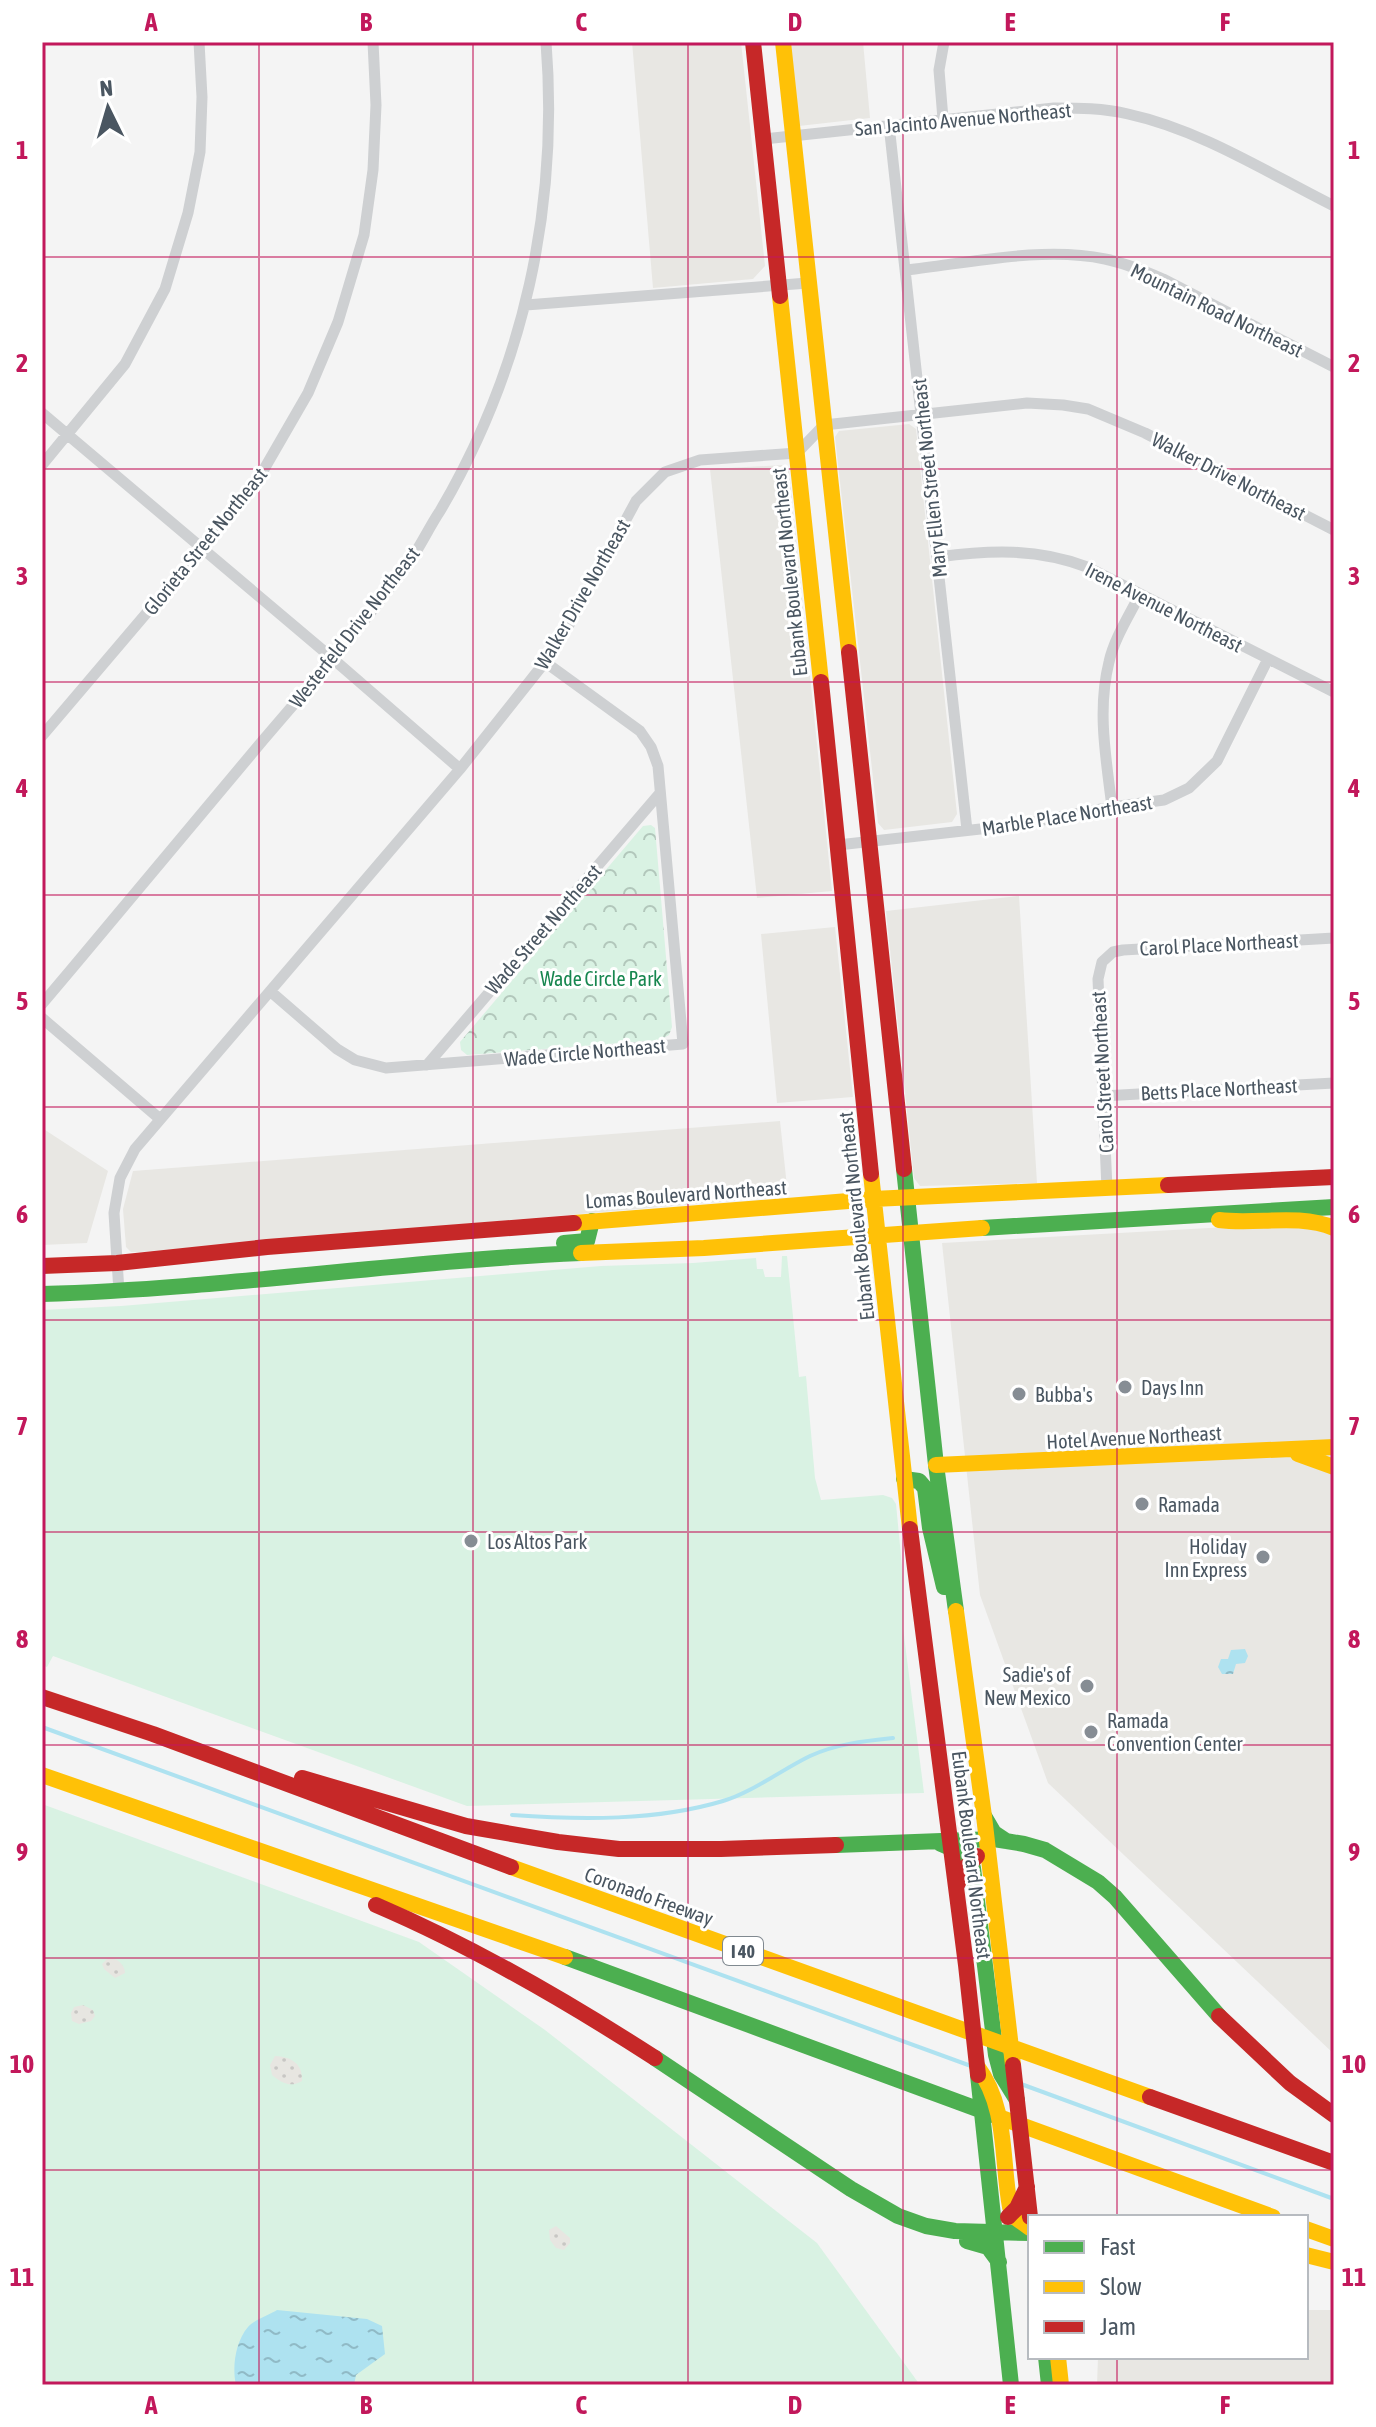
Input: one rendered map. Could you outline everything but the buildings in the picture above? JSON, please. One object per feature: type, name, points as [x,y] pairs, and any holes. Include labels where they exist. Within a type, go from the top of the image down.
[{"type":"main road","name":"Eubank Boulevard Northeast","points":[[753,42],[873,1199],[904,1479],[966,1965],[989,2173],[992,2233]]},
{"type":"main road","name":"Eubank Boulevard Northeast","points":[[783,42],[936,1465],[988,1845],[1030,2215]]},
{"type":"main road","points":[[817,648],[848,644]]},
{"type":"main road","name":"Lomas Boulevard Northeast","points":[[42,1266],[117,1263],[267,1247],[873,1199],[1334,1177]]},
{"type":"main road","points":[[42,1294],[119,1292],[605,1251],[704,1248],[877,1234],[1334,1207]]},
{"type":"main road","points":[[1198,1214],[1242,1224],[1313,1221],[1334,1228]]},
{"type":"main road","points":[[490,1260],[517,1246],[587,1241],[592,1221]]},
{"type":"main road","name":"Hotel Avenue Northeast","points":[[936,1465],[1334,1447]]},
{"type":"main road","points":[[1285,1450],[1334,1467]]},
{"type":"main road","points":[[904,1479],[919,1481],[925,1488],[930,1528],[943,1583],[960,1625]]},
{"type":"main road","name":"Coronado Freeway","points":[[42,1697],[153,1734],[399,1827],[1334,2163]]},
{"type":"main road","points":[[153,1734],[466,1826],[558,1842],[619,1849],[930,1842],[1006,1847],[1058,1859]]},
{"type":"main road","points":[[42,1775],[504,1935],[1268,2215]]},
{"type":"main road","points":[[112,1800],[400,1914],[472,1948],[646,2052],[876,2207],[920,2224],[971,2234],[1028,2230]]},
{"type":"main road","points":[[984,1816],[994,1833],[1006,1841],[1045,1850],[1079,1869],[1115,1897],[1231,2029],[1274,2070],[1334,2115]]},
{"type":"main road","points":[[956,1887],[970,1862],[988,1845],[1006,1841]]},
{"type":"main road","points":[[951,1844],[970,1862],[976,1880],[998,2065],[1017,2100]]},
{"type":"main road","points":[[977,2066],[996,2096],[1013,2213],[1028,2228]]},
{"type":"main road","points":[[920,2224],[927,2233],[977,2242],[992,2233],[1013,2213],[1027,2187]]},
{"type":"main road","points":[[1308,2230],[1334,2239]]},
{"type":"main road","points":[[992,2233],[999,2262],[1011,2385]]},
{"type":"main road","points":[[1308,2256],[1334,2262]]},
{"type":"main road","points":[[1046,2359],[1049,2385]]},
{"type":"main road","points":[[1058,2359],[1061,2385]]},
{"type":"street","points":[[42,465],[125,364],[165,289],[188,213],[200,152],[202,97],[199,42]]},
{"type":"street","name":"Glorieta Street Northeast","points":[[42,736],[263,471],[308,393],[338,322],[364,235],[373,170],[376,105],[373,42]]},
{"type":"street","name":"Westerfeld Drive Northeast","points":[[42,1004],[332,658],[413,556],[478,440],[504,379],[526,305],[540,229],[548,140],[546,42]]},
{"type":"street","points":[[943,119],[939,70],[944,42]]},
{"type":"street","name":"San Jacinto Avenue Northeast","points":[[764,139],[1054,108],[1093,108],[1168,125],[1198,137],[1334,206]]},
{"type":"street","name":"Mary Ellen Street Northeast","points":[[889,125],[967,830]]},
{"type":"street","name":"Mountain Road Northeast","points":[[907,270],[1054,255],[1105,259],[1163,279],[1334,367]]},
{"type":"street","points":[[526,305],[808,283]]},
{"type":"street","name":"Walker Drive Northeast","points":[[824,425],[1027,403],[1088,409],[1145,433],[1334,530]]},
{"type":"street","points":[[42,413],[460,769]]},
{"type":"street","points":[[797,453],[824,425]]},
{"type":"street","name":"Walker Drive Northeast","points":[[119,1292],[114,1213],[120,1178],[135,1149],[460,769],[545,662],[577,611],[636,501],[665,472],[700,460],[797,453]]},
{"type":"street","name":"Irene Avenue Northeast","points":[[938,557],[988,551],[1039,553],[1065,559],[1087,567],[1334,692]]},
{"type":"street","points":[[1112,807],[1103,696],[1109,661],[1140,594]]},
{"type":"street","name":"Marble Place Northeast","points":[[838,845],[1016,825],[1164,800],[1189,788],[1217,761],[1268,659]]},
{"type":"street","name":"Wade Circle Northeast","points":[[270,991],[337,1049],[355,1060],[386,1068],[683,1044],[658,766],[651,747],[640,731],[545,662]]},
{"type":"street","name":"Wade Street Northeast","points":[[427,1065],[660,793]]},
{"type":"street","name":"Carol Place Northeast","points":[[1106,958],[1113,952],[1148,947],[1334,938]]},
{"type":"street","name":"Carol Street Northeast","points":[[1106,958],[1098,968],[1098,979],[1107,1189]]},
{"type":"street","points":[[42,1018],[160,1119]]},
{"type":"street","name":"Betts Place Northeast","points":[[1103,1096],[1334,1083]]},
{"type":"shaded area","points":[[632,42],[741,42],[765,266],[753,279],[653,288]]},
{"type":"shaded area","points":[[790,42],[863,42],[870,118],[799,126]]},
{"type":"shaded area","points":[[909,424],[916,429],[957,814],[952,822],[884,830],[878,823],[835,437],[839,431]]},
{"type":"shaded area","points":[[783,465],[789,470],[832,891],[757,898],[710,469]]},
{"type":"shaded area","points":[[1019,896],[1037,1183],[920,1186],[914,1178],[886,911]]},
{"type":"shaded area","points":[[835,927],[853,1097],[777,1103],[761,934]]},
{"type":"shaded area","points":[[780,1121],[788,1196],[140,1252],[131,1252],[126,1247],[123,1209],[133,1171]]},
{"type":"shaded area","points":[[42,1128],[108,1171],[87,1243],[42,1245]]},
{"type":"shaded area","points":[[1334,1221],[1334,2054],[1048,1783],[980,1595],[942,1243]]},
{"type":"shaded area","points":[[1308,2310],[1334,2310],[1334,2385],[1097,2385],[1098,2359],[1308,2359]]},
{"type":"green space","name":"Wade Circle Park","points":[[643,826],[655,828],[672,1027],[669,1035],[660,1040],[467,1055],[461,1050],[460,1042]]},
{"type":"green space","name":"Los Altos Park","points":[[782,1256],[787,1256],[799,1377],[806,1376],[815,1478],[821,1500],[883,1495],[892,1498],[896,1504],[903,1577],[903,1628],[924,1793],[467,1806],[53,1656],[47,1667],[42,1665],[42,1310],[601,1266],[756,1258],[757,1269],[763,1269],[765,1277],[781,1277]]},
{"type":"green space","points":[[42,1804],[419,1942],[545,2030],[817,2243],[920,2385],[42,2385]]},
{"type":"sand","points":[[108,1958],[120,1962],[125,1973],[115,1978],[104,1969],[102,1964]]},
{"type":"sand","points":[[83,2005],[93,2010],[95,2016],[91,2021],[79,2024],[72,2021],[74,2007]]},
{"type":"sand","points":[[275,2056],[295,2062],[301,2070],[302,2081],[286,2084],[272,2075],[270,2065]]},
{"type":"sand","points":[[556,2226],[570,2238],[564,2250],[556,2248],[550,2240],[549,2230]]},
{"type":"water","points":[[1245,1649],[1248,1656],[1245,1663],[1236,1664],[1233,1674],[1222,1674],[1218,1667],[1221,1659],[1228,1659],[1231,1650]]},
{"type":"water","points":[[277,2310],[367,2319],[382,2326],[385,2354],[356,2375],[354,2385],[236,2385],[234,2371],[240,2340],[254,2322]]},
{"type":"waterway","points":[[42,1727],[971,2066]]},
{"type":"waterway","points":[[512,1815],[565,1818],[645,1816],[698,1808],[745,1792],[820,1752],[893,1738]]},
{"type":"waterway","points":[[1021,2084],[1334,2199]]},
{"type":"traffic: fast","points":[[904,1169],[936,1465],[956,1611]]},
{"type":"traffic: fast","points":[[982,1228],[1334,1207]]},
{"type":"traffic: fast","points":[[564,1243],[587,1241],[592,1221]]},
{"type":"traffic: fast","points":[[42,1294],[177,1287],[581,1253]]},
{"type":"traffic: fast","points":[[904,1479],[919,1481],[925,1488],[930,1528],[944,1587]]},
{"type":"traffic: fast","points":[[984,1816],[994,1833],[1006,1841]]},
{"type":"traffic: fast","points":[[836,1845],[994,1839],[1045,1850],[1098,1882],[1115,1897],[1219,2016]]},
{"type":"traffic: fast","points":[[941,1844],[962,1853],[973,1868],[996,2055],[1001,2074],[1017,2100]]},
{"type":"traffic: fast","points":[[565,1957],[999,2117]]},
{"type":"traffic: fast","points":[[655,2058],[851,2189],[898,2216],[926,2226],[955,2231],[1028,2233]]},
{"type":"traffic: fast","points":[[978,2075],[1011,2385]]},
{"type":"traffic: fast","points":[[967,2241],[988,2247],[999,2262]]},
{"type":"traffic: fast","points":[[1046,2359],[1049,2385]]},
{"type":"traffic: slow","points":[[783,42],[849,652]]},
{"type":"traffic: slow","points":[[780,296],[821,682]]},
{"type":"traffic: slow","points":[[871,1174],[910,1529]]},
{"type":"traffic: slow","points":[[574,1223],[873,1199],[1168,1185]]},
{"type":"traffic: slow","points":[[1219,1220],[1306,1221],[1334,1228]]},
{"type":"traffic: slow","points":[[581,1253],[704,1248],[982,1228]]},
{"type":"traffic: slow","points":[[936,1465],[1334,1447]]},
{"type":"traffic: slow","points":[[1298,1454],[1334,1467]]},
{"type":"traffic: slow","points":[[956,1611],[1013,2065]]},
{"type":"traffic: slow","points":[[42,1775],[565,1957]]},
{"type":"traffic: slow","points":[[511,1867],[1150,2097]]},
{"type":"traffic: slow","points":[[977,2066],[987,2082],[999,2116],[1010,2207],[1016,2218],[1028,2227]]},
{"type":"traffic: slow","points":[[999,2117],[1268,2215]]},
{"type":"traffic: slow","points":[[1308,2230],[1334,2239]]},
{"type":"traffic: slow","points":[[1308,2256],[1334,2262]]},
{"type":"traffic: slow","points":[[1058,2359],[1061,2385]]},
{"type":"traffic: jam","points":[[753,42],[780,296]]},
{"type":"traffic: jam","points":[[849,652],[904,1169]]},
{"type":"traffic: jam","points":[[821,682],[871,1174]]},
{"type":"traffic: jam","points":[[1168,1185],[1334,1177]]},
{"type":"traffic: jam","points":[[42,1266],[117,1263],[267,1247],[574,1223]]},
{"type":"traffic: jam","points":[[910,1529],[978,2075]]},
{"type":"traffic: jam","points":[[42,1697],[153,1734],[511,1867]]},
{"type":"traffic: jam","points":[[302,1778],[466,1826],[558,1842],[619,1849],[836,1845]]},
{"type":"traffic: jam","points":[[956,1887],[965,1868],[977,1856]]},
{"type":"traffic: jam","points":[[376,1905],[448,1938],[518,1976],[655,2058]]},
{"type":"traffic: jam","points":[[1219,2016],[1290,2083],[1334,2115]]},
{"type":"traffic: jam","points":[[1013,2065],[1030,2215]]},
{"type":"traffic: jam","points":[[1150,2097],[1334,2163]]},
{"type":"traffic: jam","points":[[1008,2217],[1017,2208],[1027,2187]]},
{"type":"place","name":"Days Inn","points":[[1125,1387]]},
{"type":"place","name":"Bubba's","points":[[1019,1394]]},
{"type":"place","name":"Ramada","points":[[1142,1504]]},
{"type":"place","name":"Los Altos Park","points":[[471,1541]]},
{"type":"place","name":"Holiday Inn Express","points":[[1263,1557]]},
{"type":"place","name":"Sadie's of New Mexico","points":[[1087,1686]]},
{"type":"place","name":"Ramada Convention Center","points":[[1091,1732]]}]
